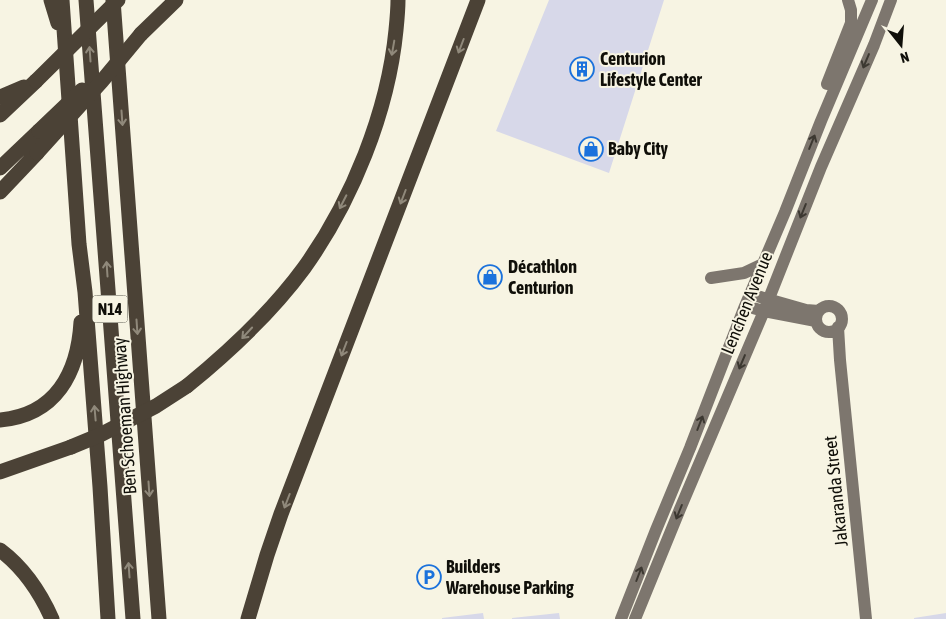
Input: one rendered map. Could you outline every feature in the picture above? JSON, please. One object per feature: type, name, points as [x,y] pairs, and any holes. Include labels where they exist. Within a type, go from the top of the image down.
[{"type":"highway","points":[[51,0],[65,48]]},
{"type":"highway","points":[[62,0],[100,488],[108,619]]},
{"type":"highway","name":"Ben Schoeman Highway","points":[[86,0],[133,619]]},
{"type":"highway","name":"Ben Schoeman Highway","points":[[113,0],[159,619]]},
{"type":"highway","points":[[119,0],[120,88]]},
{"type":"highway","points":[[0,115],[119,0]]},
{"type":"highway","points":[[0,168],[176,0]]},
{"type":"highway","points":[[0,472],[100,435],[148,410],[187,386],[214,364],[274,304],[304,267],[330,227],[367,151],[389,75],[396,31],[398,0]]},
{"type":"highway","points":[[248,619],[281,514],[478,0]]},
{"type":"highway","points":[[0,192],[102,81],[141,34]]},
{"type":"highway","points":[[0,97],[34,82]]},
{"type":"highway","points":[[0,420],[33,412],[45,405],[64,383],[73,364],[81,324],[80,244]]},
{"type":"highway","points":[[0,550],[23,571],[34,585],[52,619]]},
{"type":"main road","points":[[820,120],[823,95],[851,23],[852,10],[848,0]]},
{"type":"main road","name":"Lenchen Avenue","points":[[621,619],[747,300],[820,120],[872,0]]},
{"type":"main road","name":"Lenchen Avenue","points":[[635,619],[891,0]]},
{"type":"main road","points":[[711,278],[736,275],[763,264]]},
{"type":"main road","name":"Jakaranda Street","points":[[747,300],[818,316],[822,308],[829,306],[837,309],[842,318],[841,323],[832,329],[840,360],[866,619]]},
{"type":"main road","points":[[818,316],[820,328],[832,329]]},
{"type":"building","name":"Centurion Lifestyle Center","points":[[549,0],[664,0],[609,173],[496,131]]},
{"type":"building","points":[[483,613],[484,619],[442,619],[442,618]]},
{"type":"building","points":[[559,613],[560,619],[512,619],[512,618]]},
{"type":"building","points":[[946,613],[946,619],[914,619],[914,618]]},
{"type":"place","name":"Centurion Lifestyle Center","points":[[582,69]]},
{"type":"place","name":"Baby City","points":[[591,149]]},
{"type":"place","name":"Décathlon Centurion","points":[[490,277]]},
{"type":"place","name":"Builders Warehouse Parking","points":[[429,577]]}]
